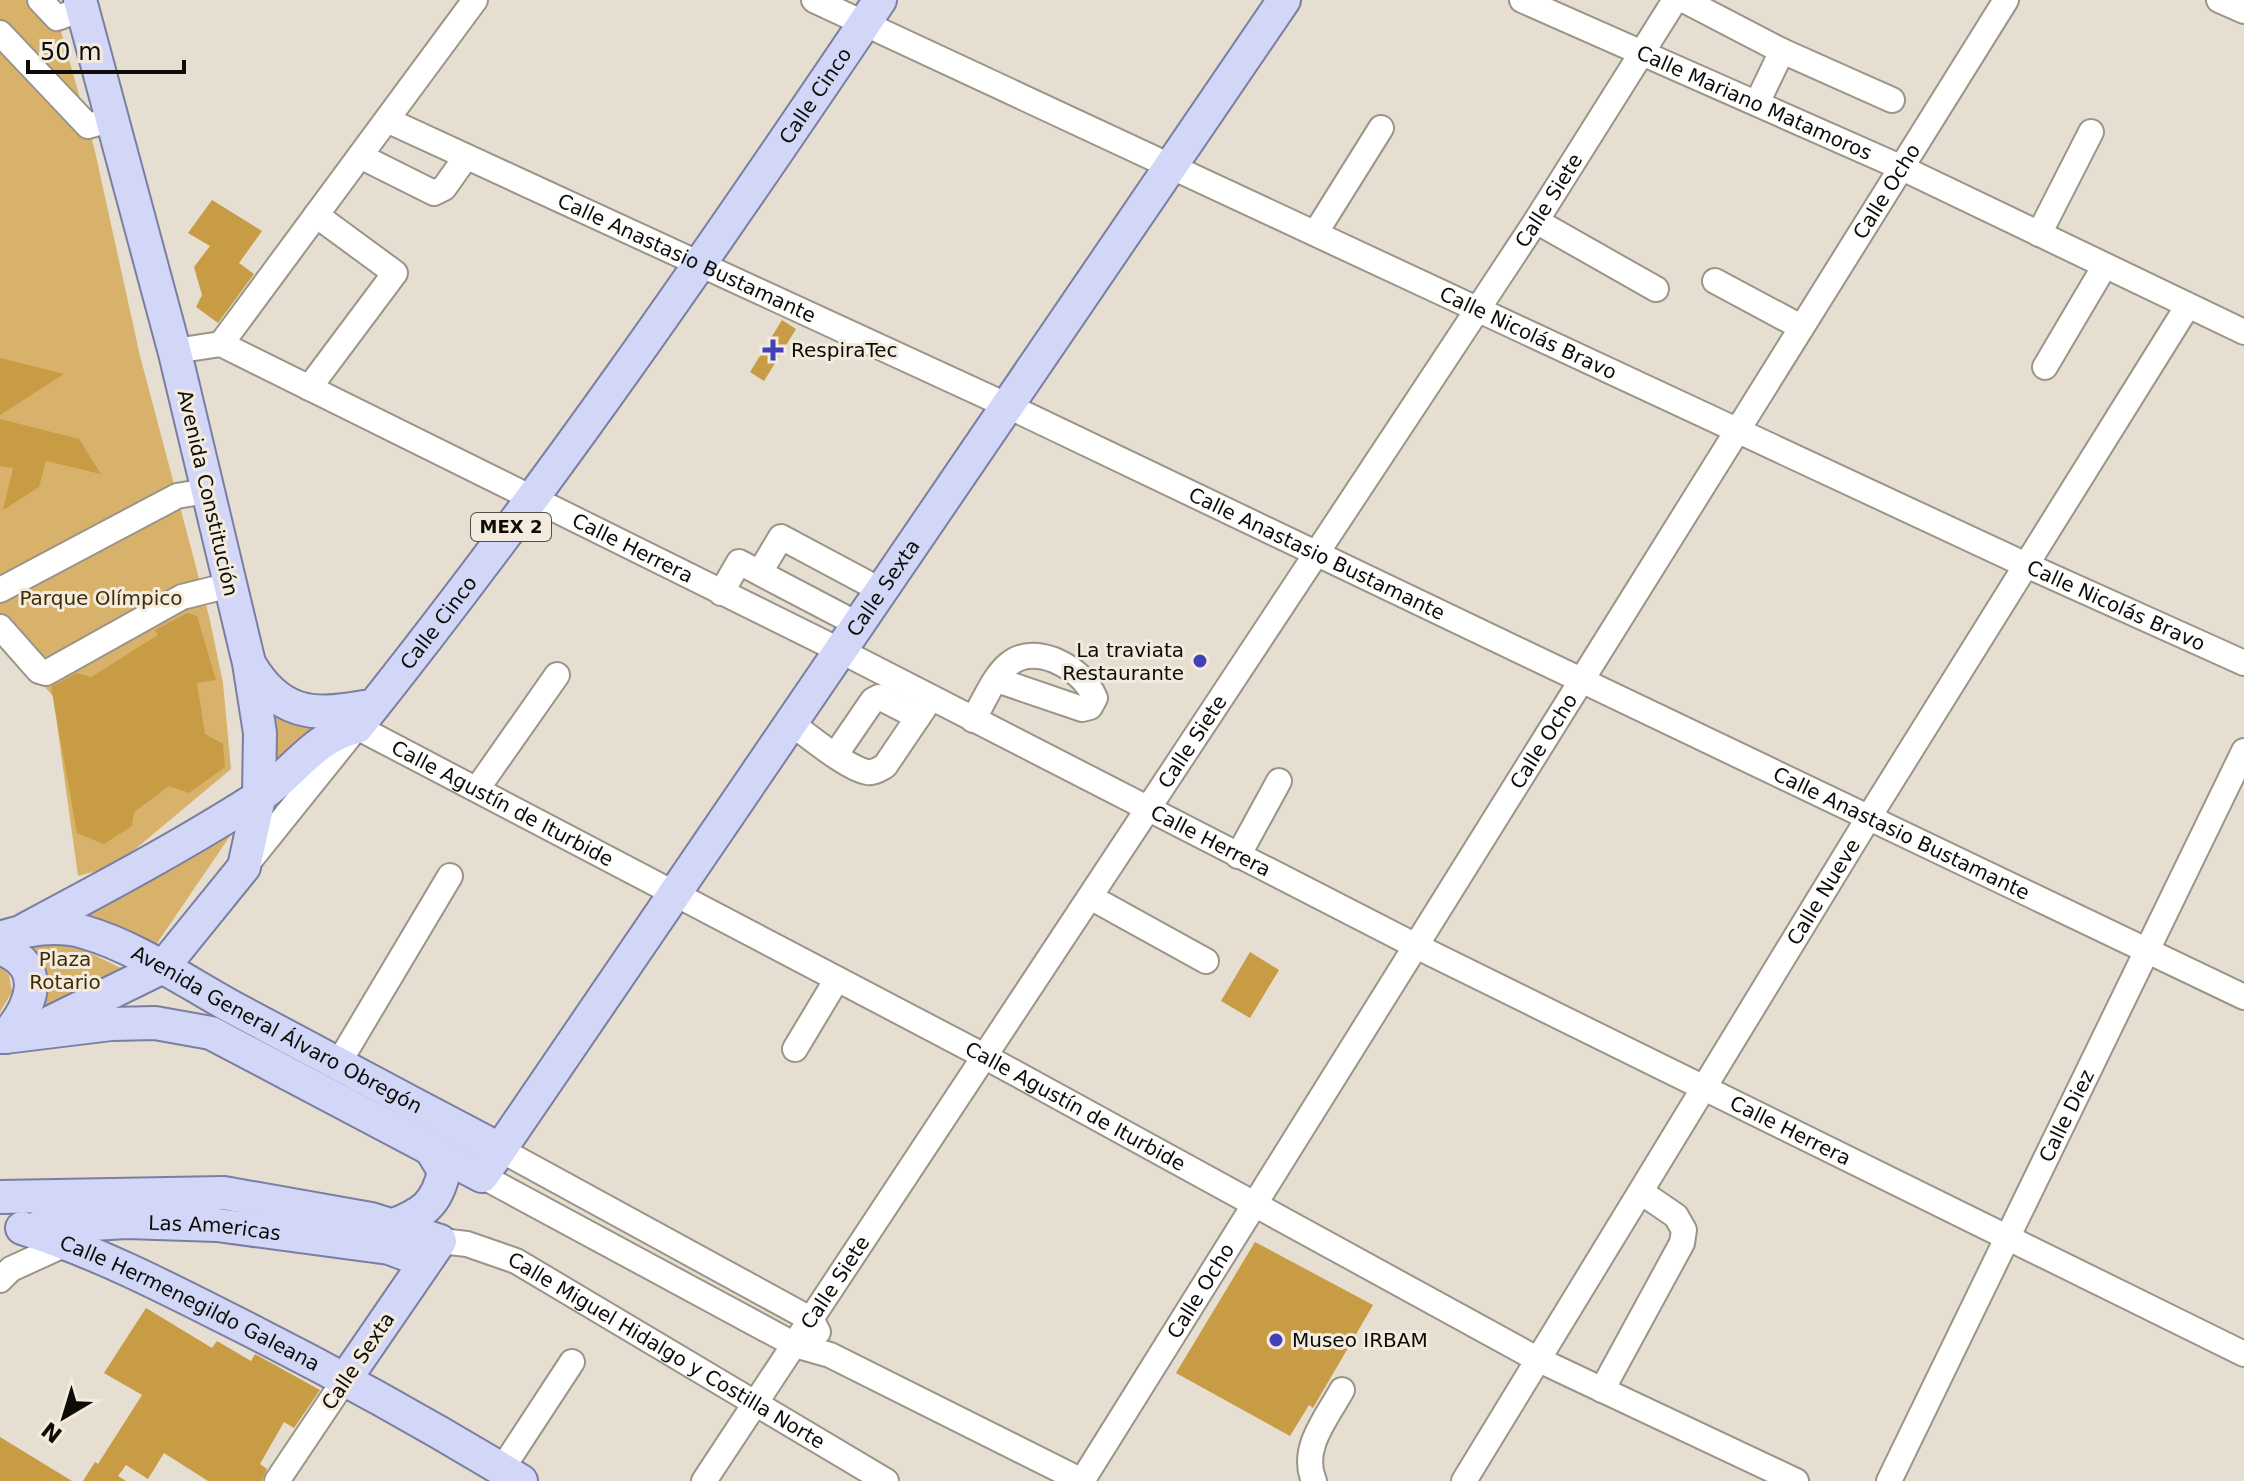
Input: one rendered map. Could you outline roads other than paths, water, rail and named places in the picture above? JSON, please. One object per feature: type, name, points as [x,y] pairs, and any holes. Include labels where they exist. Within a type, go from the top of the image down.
[{"type":"main road","name":"Calle Sexta","points":[[482,1176],[1284,0]]},
{"type":"main road","name":"Avenida Constitución","points":[[81,5],[175,351],[249,663],[260,733],[259,798],[244,867],[174,955]]},
{"type":"main road","name":"Calle Cinco","points":[[355,715],[531,500],[702,266],[872,12]]},
{"type":"main road","points":[[249,663],[269,691],[283,702],[299,709],[355,715]]},
{"type":"main road","points":[[13,934],[176,849],[259,798],[355,715]]},
{"type":"main road","name":"Avenida General Álvaro Obregón","points":[[13,934],[84,932],[174,955],[202,990],[330,1076],[432,1151],[482,1176]]},
{"type":"main road","points":[[0,948],[20,961],[31,988],[23,1016],[13,1035]]},
{"type":"main road","points":[[13,1035],[174,955]]},
{"type":"main road","name":"Avenida General Álvaro Obregón","points":[[13,1035],[111,1024],[155,1023],[190,1028],[330,1076],[499,1149]]},
{"type":"main road","points":[[391,1226],[414,1217],[435,1201],[444,1171],[432,1151]]},
{"type":"main road","points":[[217,1225],[224,1193]]},
{"type":"main road","name":"Las Americas","points":[[0,1197],[224,1193],[371,1219],[391,1226],[432,1251]]},
{"type":"main road","points":[[132,1271],[125,1253],[128,1245],[152,1223]]},
{"type":"main road","name":"Las Americas","points":[[11,1229],[152,1223],[217,1225],[432,1251]]},
{"type":"main road","name":"Calle Hermenegildo Galeana","points":[[11,1229],[68,1243],[132,1271],[346,1378],[512,1475]]},
{"type":"main road","name":"Calle Sexta","points":[[346,1378],[432,1251]]},
{"type":"street","points":[[40,0],[57,18],[81,5]]},
{"type":"street","points":[[175,351],[221,344],[475,0]]},
{"type":"street","name":"Calle Nicolás Bravo","points":[[814,0],[872,12],[1170,165],[2026,565],[2244,663]]},
{"type":"street","name":"Calle Mariano Matamoros","points":[[1522,0],[1900,167],[2244,332]]},
{"type":"street","name":"Calle Siete","points":[[704,1481],[1092,898],[1536,221],[1675,0]]},
{"type":"street","points":[[1684,0],[1782,51],[1892,100]]},
{"type":"street","name":"Calle Ocho","points":[[1082,1481],[2006,0]]},
{"type":"street","points":[[2219,0],[2244,11]]},
{"type":"street","points":[[0,33],[88,126],[110,120]]},
{"type":"street","points":[[1757,103],[1782,51]]},
{"type":"street","name":"Calle Anastasio Bustamante","points":[[387,120],[1008,406],[1581,683],[2244,997]]},
{"type":"street","points":[[1316,232],[1381,128]]},
{"type":"street","points":[[2039,234],[2091,132]]},
{"type":"street","points":[[360,156],[434,193],[444,188],[466,157]]},
{"type":"street","points":[[309,388],[395,273],[316,215]]},
{"type":"street","points":[[1536,221],[1656,289]]},
{"type":"street","points":[[2045,367],[2104,267]]},
{"type":"street","points":[[1715,281],[1801,327]]},
{"type":"street","name":"Calle Nueve","points":[[1464,1481],[1869,817],[2187,307]]},
{"type":"street","name":"Calle Herrera","points":[[221,344],[841,651],[924,707],[973,720],[1416,946],[2244,1354]]},
{"type":"street","points":[[0,590],[161,503],[177,496],[206,491]]},
{"type":"street","points":[[760,572],[781,537],[882,591]]},
{"type":"street","points":[[721,593],[739,562],[859,625]]},
{"type":"street","points":[[2,629],[39,671],[46,673],[182,597],[230,585]]},
{"type":"street","points":[[477,789],[557,675]]},
{"type":"street","points":[[973,720],[997,680]]},
{"type":"street","points":[[789,722],[836,754],[865,772],[876,771],[885,766],[924,707],[879,697],[873,700],[836,754]]},
{"type":"street","points":[[244,867],[355,715]]},
{"type":"street","name":"Calle Agustín de Iturbide","points":[[355,715],[477,789],[984,1056],[1537,1359],[1796,1481]]},
{"type":"street","name":"Calle Diez","points":[[1889,1481],[2244,751]]},
{"type":"street","points":[[1238,856],[1279,781]]},
{"type":"street","points":[[330,1076],[450,876]]},
{"type":"street","points":[[1092,898],[1206,961]]},
{"type":"street","points":[[795,1049],[837,979]]},
{"type":"street","points":[[499,1149],[812,1320],[830,1355]]},
{"type":"street","points":[[482,1176],[795,1345],[830,1355],[1082,1481]]},
{"type":"street","points":[[1602,1390],[1682,1243],[1684,1230],[1676,1216],[1641,1192]]},
{"type":"street","points":[[0,1280],[11,1269],[68,1243]]},
{"type":"street","name":"Calle Miguel Hidalgo y Costilla Norte","points":[[432,1251],[467,1244],[516,1261],[886,1481]]},
{"type":"street","points":[[672,1277],[685,1250]]},
{"type":"street","points":[[512,1475],[572,1362]]},
{"type":"street","name":"Calle Sexta","points":[[277,1481],[346,1378]]},
{"type":"street","points":[[1314,1481],[1307,1465],[1310,1448],[1342,1390]]},
{"type":"place","name":"RespiraTec","points":[[773,350]]},
{"type":"place","name":"La traviata Restaurante","points":[[1200,661]]},
{"type":"place","name":"Museo IRBAM","points":[[1276,1340]]},
{"type":"park label","name":"Parque Olímpico","points":[[101,598]]},
{"type":"park label","name":"Plaza Rotario","points":[[65,970]]}]
